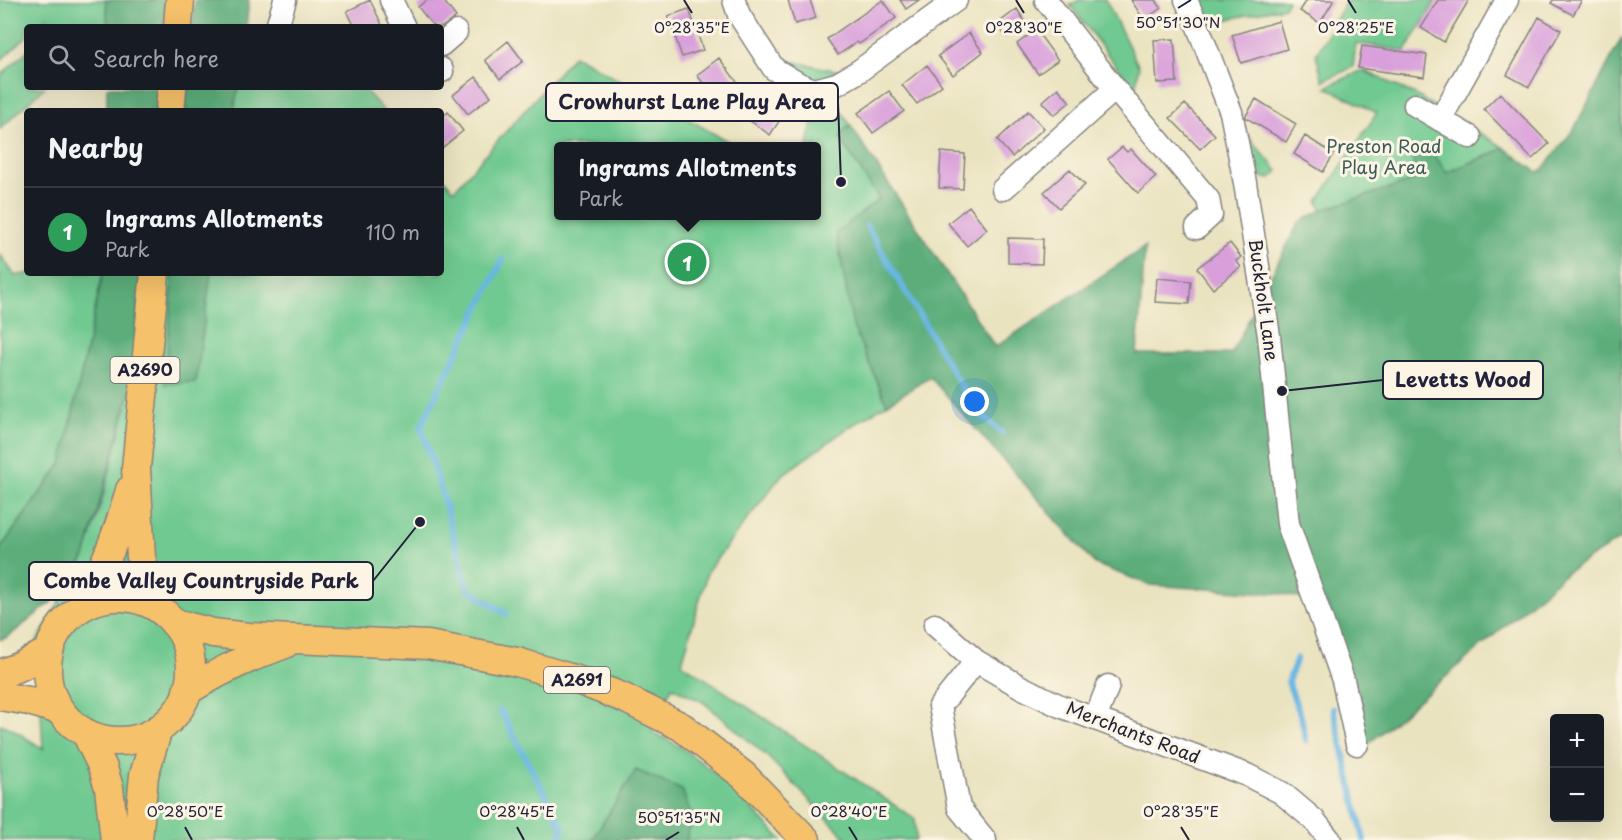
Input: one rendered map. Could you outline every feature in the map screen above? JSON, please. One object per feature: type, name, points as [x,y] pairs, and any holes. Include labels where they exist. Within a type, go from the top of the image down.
[{"type":"main road","points":[[178,24],[180,0]]},
{"type":"main road","points":[[170,108],[172,90]]},
{"type":"main road","name":"A2690","points":[[155,276],[136,468],[141,558],[165,615]]},
{"type":"main road","name":"A2690","points":[[84,606],[121,526],[136,468]]},
{"type":"main road","points":[[120,597],[138,600],[165,615],[181,633],[189,656],[190,680],[176,712],[158,729],[135,739],[123,741],[98,738],[71,723],[60,710],[49,688],[47,663],[49,651],[68,617],[84,606],[107,598],[120,597]]},
{"type":"main road","name":"A2691","points":[[165,615],[213,633],[249,637],[428,645],[517,662],[604,689],[682,727],[744,776],[806,840]]},
{"type":"main road","name":"A2691","points":[[187,691],[221,670],[298,639]]},
{"type":"main road","points":[[0,674],[49,651]]},
{"type":"main road","points":[[0,696],[60,710]]},
{"type":"main road","points":[[138,840],[144,775],[158,729]]},
{"type":"main road","points":[[87,733],[103,768],[109,788],[115,840]]},
{"type":"street","points":[[278,24],[285,0]]},
{"type":"street","points":[[391,0],[403,24]]},
{"type":"street","points":[[734,0],[739,15],[774,69],[814,90],[837,84],[859,71],[956,0]]},
{"type":"street","points":[[1046,0],[1115,89],[1208,199],[1210,215],[1197,228]]},
{"type":"street","name":"Buckholt Lane","points":[[1185,0],[1231,112],[1245,183],[1269,336],[1288,524],[1343,680],[1358,744]]},
{"type":"street","points":[[1440,120],[1507,0]]},
{"type":"street","points":[[1003,189],[1115,89]]},
{"type":"street","points":[[1415,105],[1470,137]]},
{"type":"street","name":"Merchants Road","points":[[935,625],[976,661],[1060,706],[1247,775],[1282,793],[1314,820],[1330,840]]},
{"type":"street","points":[[976,661],[940,706],[958,808],[985,840]]},
{"type":"street","points":[[1095,719],[1108,686]]},
{"type":"green space","points":[[0,0],[106,0],[108,24],[55,24],[47,17],[39,24],[24,24],[24,39],[0,61]]},
{"type":"green space","points":[[106,0],[166,0],[164,24],[108,24]]},
{"type":"green space","points":[[195,0],[249,0],[246,24],[193,24]]},
{"type":"green space","points":[[1079,0],[1106,0],[1139,67],[1136,86],[1133,88],[1070,5]]},
{"type":"green space","points":[[1191,0],[1288,0],[1284,7],[1203,25]]},
{"type":"green space","points":[[1347,0],[1436,0],[1406,51],[1356,43],[1353,67],[1323,81],[1316,55]]},
{"type":"green space","points":[[1622,37],[1622,538],[1567,572],[1366,746],[1327,605],[1283,594],[1150,585],[1095,564],[930,377],[887,404],[853,326],[836,233],[879,199],[840,138],[844,130],[851,126],[995,347],[1145,247],[1137,354],[1231,354],[1299,222],[1322,210],[1412,181],[1414,152],[1432,152],[1447,173],[1505,148],[1537,172],[1542,170],[1574,129]]},
{"type":"green space","points":[[24,54],[24,90],[42,90],[0,129],[0,76]]},
{"type":"green space","points":[[574,55],[729,142],[554,142],[554,220],[821,220],[821,142],[809,142],[815,105],[833,99],[851,126],[844,130],[840,138],[879,199],[853,326],[887,404],[851,426],[781,476],[708,570],[682,663],[915,819],[916,840],[848,840],[767,756],[703,702],[672,687],[652,732],[689,753],[706,766],[782,840],[686,840],[693,819],[636,770],[592,840],[0,840],[0,724],[14,730],[43,749],[37,641],[85,557],[106,486],[131,388],[141,276],[444,276],[444,179],[454,190]]},
{"type":"green space","points":[[777,58],[843,72],[813,83]]},
{"type":"green space","name":"Preston Road Play Area","points":[[1363,70],[1417,96],[1505,148],[1446,173],[1432,152],[1412,181],[1322,210],[1318,201],[1377,113],[1326,87]]},
{"type":"green space","points":[[107,90],[158,90],[156,108],[107,108]]},
{"type":"green space","points":[[158,90],[365,90],[381,108],[156,108]]},
{"type":"green space","points":[[187,90],[238,90],[234,108],[186,108]]},
{"type":"green space","points":[[1239,126],[1278,171],[1270,179],[1264,178],[1245,159]]},
{"type":"green space","points":[[0,254],[15,276],[24,274],[102,276],[62,463],[0,549]]},
{"type":"green space","points":[[102,276],[141,276],[131,388],[85,557],[54,600],[8,637],[0,640],[0,549],[62,463]]},
{"type":"green space","points":[[173,276],[211,276],[196,382],[165,384]]},
{"type":"green space","points":[[636,770],[682,790],[693,819],[686,840],[592,840]]},
{"type":"building","points":[[370,0],[382,24],[354,24],[347,11]]},
{"type":"building","points":[[427,0],[443,0],[456,17],[444,26],[432,24],[418,7]]},
{"type":"building","points":[[788,0],[810,0],[816,18],[795,24]]},
{"type":"building","points":[[883,0],[896,18],[859,44],[857,42],[838,55],[827,39]]},
{"type":"building","points":[[900,0],[919,0],[906,9]]},
{"type":"building","points":[[1131,0],[1156,0],[1161,8],[1144,20]]},
{"type":"building","points":[[1307,0],[1334,0],[1320,23],[1300,11]]},
{"type":"building","points":[[1438,0],[1469,0],[1444,42],[1421,28]]},
{"type":"building","points":[[1553,0],[1582,0],[1573,15],[1551,3]]},
{"type":"building","points":[[689,9],[703,50],[682,57],[668,16]]},
{"type":"building","points":[[1017,9],[1026,23],[1006,37],[997,24]]},
{"type":"building","points":[[1539,17],[1561,30],[1529,87],[1507,75]]},
{"type":"building","points":[[1279,21],[1287,49],[1241,63],[1232,35]]},
{"type":"building","points":[[1036,30],[1058,60],[1038,74],[1017,44]]},
{"type":"building","points":[[969,33],[983,52],[953,75],[938,56]]},
{"type":"building","points":[[1174,39],[1177,82],[1157,83],[1154,40]]},
{"type":"building","points":[[508,41],[523,61],[500,79],[485,60]]},
{"type":"building","points":[[1362,46],[1427,55],[1424,77],[1358,68]]},
{"type":"building","points":[[719,58],[740,86],[718,103],[697,75]]},
{"type":"building","points":[[927,65],[942,85],[917,104],[902,85]]},
{"type":"building","points":[[476,77],[491,96],[468,114],[453,95]]},
{"type":"building","points":[[1058,88],[1070,102],[1054,115],[1042,102]]},
{"type":"building","points":[[889,91],[904,111],[873,133],[858,113]]},
{"type":"building","points":[[1500,93],[1549,144],[1532,159],[1484,109]]},
{"type":"building","points":[[756,94],[784,114],[770,135],[742,115]]},
{"type":"building","points":[[1256,99],[1296,124],[1286,142],[1245,117]]},
{"type":"building","points":[[1185,104],[1215,135],[1200,149],[1170,118]]},
{"type":"building","points":[[1028,111],[1044,128],[1012,157],[997,140]]},
{"type":"building","points":[[448,112],[463,131],[444,147],[444,115]]},
{"type":"building","points":[[1305,136],[1334,154],[1323,172],[1294,154]]},
{"type":"building","points":[[1122,147],[1127,152],[1131,149],[1156,177],[1138,193],[1108,159]]},
{"type":"building","points":[[941,152],[965,154],[963,189],[939,188]]},
{"type":"building","points":[[1070,169],[1085,185],[1059,208],[1044,192]]},
{"type":"building","points":[[969,206],[987,229],[967,246],[948,223]]},
{"type":"building","points":[[1008,238],[1043,239],[1042,264],[1008,263]]},
{"type":"building","points":[[1230,243],[1241,257],[1236,261],[1241,267],[1213,289],[1197,268]]},
{"type":"building","points":[[1157,278],[1191,281],[1189,304],[1155,302]]},
{"type":"waterway","points":[[867,226],[974,408],[1002,433]]},
{"type":"waterway","points":[[503,259],[421,426],[444,500],[467,588],[506,614]]},
{"type":"waterway","points":[[1297,658],[1288,682],[1301,717],[1306,741]]},
{"type":"waterway","points":[[1333,708],[1364,840]]},
{"type":"waterway","points":[[500,710],[563,828],[558,840]]},
{"type":"place","name":"Crowhurst Lane Play Area","points":[[841,182]]},
{"type":"place","name":"Ingrams Allotments","points":[[687,262]]},
{"type":"place","name":"Levetts Wood","points":[[1282,391]]},
{"type":"place","name":"Combe Valley Countryside Park","points":[[420,522]]}]
